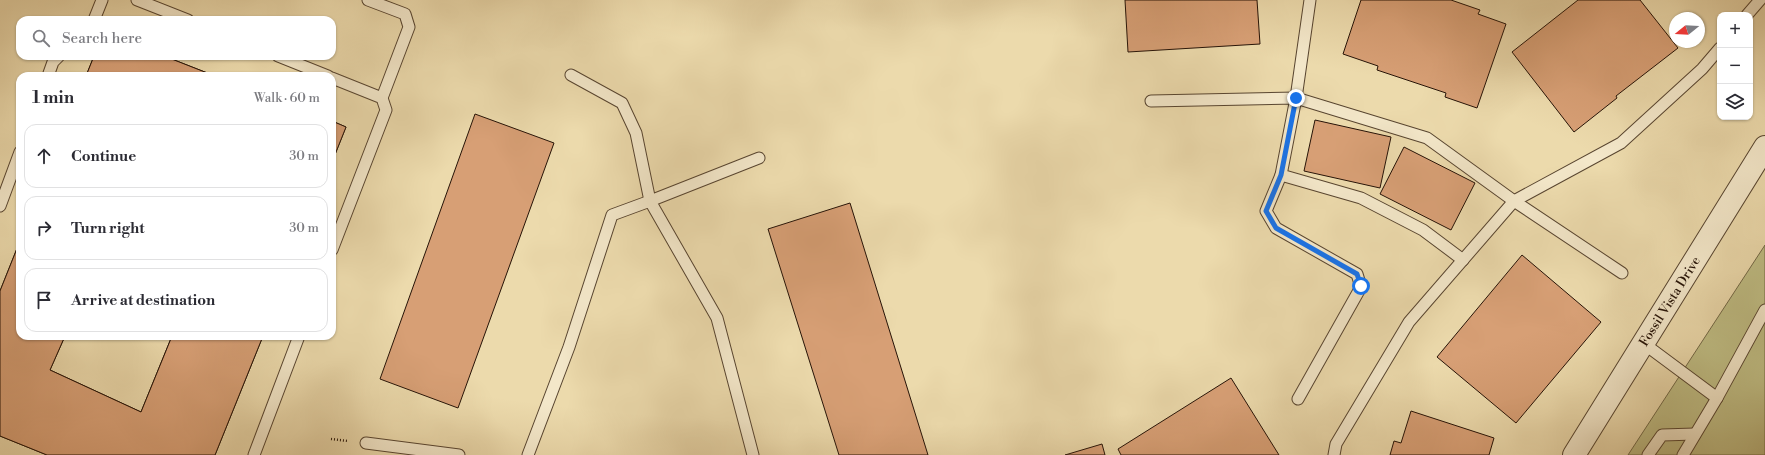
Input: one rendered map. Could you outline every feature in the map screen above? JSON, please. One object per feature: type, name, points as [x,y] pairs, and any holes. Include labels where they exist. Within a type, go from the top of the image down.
[{"type":"street","name":"Fossil Vista Drive","points":[[1574,455],[1765,147]]},
{"type":"lane","points":[[96,16],[102,0]]},
{"type":"lane","points":[[138,0],[178,16]]},
{"type":"lane","points":[[336,240],[386,110],[382,98],[409,27],[405,14],[368,0]]},
{"type":"lane","points":[[1298,399],[1361,286],[1357,274],[1276,228],[1266,211],[1281,175],[1296,98],[1310,0]]},
{"type":"lane","points":[[1750,12],[1760,0]]},
{"type":"lane","points":[[1326,455],[1335,449],[1409,322],[1514,201],[1621,143],[1702,70],[1717,52]]},
{"type":"lane","points":[[49,72],[55,60]]},
{"type":"lane","points":[[288,60],[318,72]]},
{"type":"lane","points":[[572,75],[622,103],[636,133],[650,201],[717,318],[753,455]]},
{"type":"lane","points":[[336,80],[382,98]]},
{"type":"lane","points":[[1151,101],[1296,98],[1427,138],[1514,201],[1622,273]]},
{"type":"lane","points":[[528,455],[569,347],[612,215],[759,158]]},
{"type":"lane","points":[[0,206],[16,163]]},
{"type":"lane","points":[[1281,175],[1361,198],[1423,230],[1463,260]]},
{"type":"lane","points":[[1683,455],[1717,398],[1765,310]]},
{"type":"lane","points":[[254,455],[297,340]]},
{"type":"lane","points":[[1643,343],[1717,398]]},
{"type":"lane","points":[[1648,455],[1662,435],[1695,434]]},
{"type":"lane","points":[[366,443],[459,455]]},
{"type":"shaded area","points":[[1765,245],[1765,455],[1628,455]]},
{"type":"building","points":[[1125,0],[1257,0],[1260,44],[1128,52]]},
{"type":"building","points":[[1361,0],[1451,0],[1480,10],[1478,14],[1506,24],[1477,108],[1445,97],[1446,93],[1377,70],[1378,66],[1343,54]]},
{"type":"building","points":[[1578,0],[1640,0],[1669,37],[1669,48],[1678,48],[1616,96],[1617,98],[1574,132],[1512,52]]},
{"type":"building","points":[[92,60],[174,60],[205,72],[88,72]]},
{"type":"building","points":[[92,60],[174,60],[205,72],[88,72]]},
{"type":"building","points":[[475,114],[554,143],[458,408],[380,379]]},
{"type":"building","points":[[1315,120],[1391,137],[1380,188],[1304,171]]},
{"type":"building","points":[[336,123],[346,127],[336,152]]},
{"type":"building","points":[[336,123],[346,127],[336,152]]},
{"type":"building","points":[[1404,147],[1475,183],[1451,230],[1380,194]]},
{"type":"building","points":[[850,203],[928,455],[839,455],[768,229]]},
{"type":"building","points":[[16,251],[16,340],[63,340],[50,370],[141,412],[170,340],[261,340],[215,455],[47,455],[0,436],[0,291]]},
{"type":"building","points":[[16,251],[16,340],[63,340],[50,370],[141,412],[170,340],[261,340],[215,455],[47,455],[0,436],[0,291]]},
{"type":"building","points":[[1522,255],[1601,322],[1516,423],[1437,357]]},
{"type":"building","points":[[1231,378],[1279,455],[1121,455],[1118,449]]},
{"type":"building","points":[[1411,411],[1494,438],[1489,455],[1390,455],[1394,441],[1401,443]]},
{"type":"building","points":[[1102,444],[1105,455],[1065,455]]},
{"type":"route","points":[[1296,98],[1281,175],[1266,211],[1276,228],[1357,274],[1361,286]]}]
